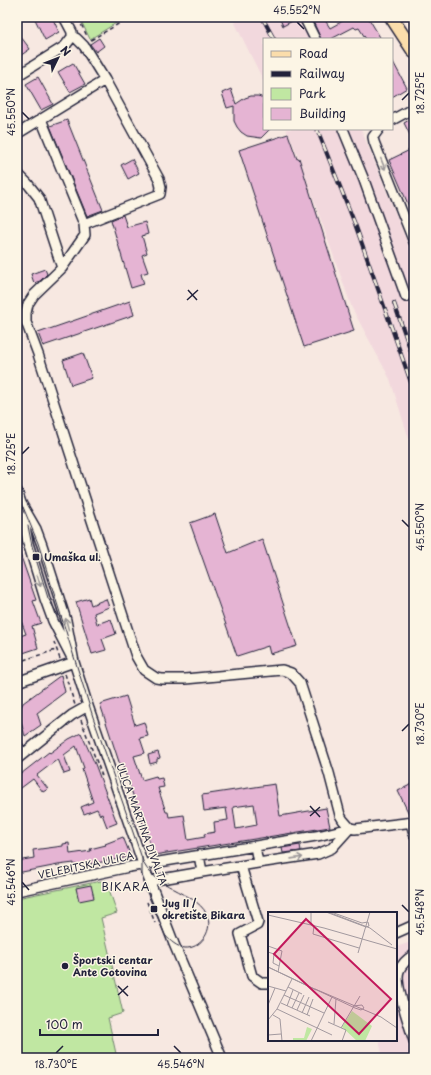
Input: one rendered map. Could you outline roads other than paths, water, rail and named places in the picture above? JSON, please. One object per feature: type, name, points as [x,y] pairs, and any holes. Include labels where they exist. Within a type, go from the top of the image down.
[{"type":"main road","points":[[391,17],[414,52]]},
{"type":"street","points":[[17,76],[65,46],[72,37],[72,32],[64,17]]},
{"type":"street","points":[[304,17],[314,38]]},
{"type":"street","points":[[72,37],[76,38],[84,46],[105,80],[159,178],[161,187],[160,194],[84,224]]},
{"type":"street","points":[[17,134],[105,80]]},
{"type":"street","points":[[393,119],[414,108]]},
{"type":"street","points":[[41,119],[84,224],[85,235],[62,268],[30,299],[21,323],[41,361],[136,656],[144,670],[156,678],[185,679],[282,670],[291,673],[300,683],[329,773],[340,815],[350,828],[332,848],[318,854],[150,881]]},
{"type":"street","points":[[343,130],[364,180],[406,297]]},
{"type":"street","points":[[377,130],[373,136],[374,142],[414,242]]},
{"type":"street","points":[[17,173],[39,198],[62,268]]},
{"type":"street","name":"ULICA MARTINA DIVALTA","points":[[17,491],[21,502],[36,529],[42,545],[66,620],[74,662],[143,864],[174,944],[222,1058]]},
{"type":"street","name":"ULICA MARTINA DIVALTA","points":[[21,502],[28,543],[48,607],[74,662]]},
{"type":"street","points":[[17,682],[74,662]]},
{"type":"street","points":[[17,745],[20,757],[77,711],[88,706]]},
{"type":"street","points":[[413,822],[414,834]]},
{"type":"street","name":"VELEBITSKA ULICA","points":[[17,891],[143,864],[322,835],[350,828],[355,829],[413,822]]},
{"type":"street","points":[[255,846],[258,863]]},
{"type":"street","points":[[199,855],[202,872]]},
{"type":"street","points":[[241,866],[245,884],[258,922],[257,925],[242,931],[240,934],[252,976],[262,984],[268,983]]},
{"type":"street","points":[[397,933],[414,925]]},
{"type":"street","points":[[414,955],[402,963],[398,972],[398,984],[414,1042]]},
{"type":"tram line","points":[[17,489],[24,513]]},
{"type":"tram line","points":[[23,507],[38,543],[93,717],[144,864],[150,873],[159,880],[188,897],[204,910],[209,923],[204,939],[200,943],[190,948],[185,948],[174,943],[165,935],[143,883],[142,874],[142,857]]},
{"type":"tram line","points":[[28,526],[32,546],[48,598],[58,615]]},
{"type":"railway","points":[[262,17],[273,38]]},
{"type":"railway","points":[[317,130],[355,224],[414,391]]},
{"type":"railway","points":[[394,303],[414,360]]},
{"type":"place","name":"Umaška ul.","points":[[36,557]]},
{"type":"place","name":"Jug II / okretište Bikara","points":[[154,909]]},
{"type":"place","name":"Športski centar Ante Gotovina","points":[[65,966]]},
{"type":"district","name":"BIKARA","points":[[126,887]]}]
